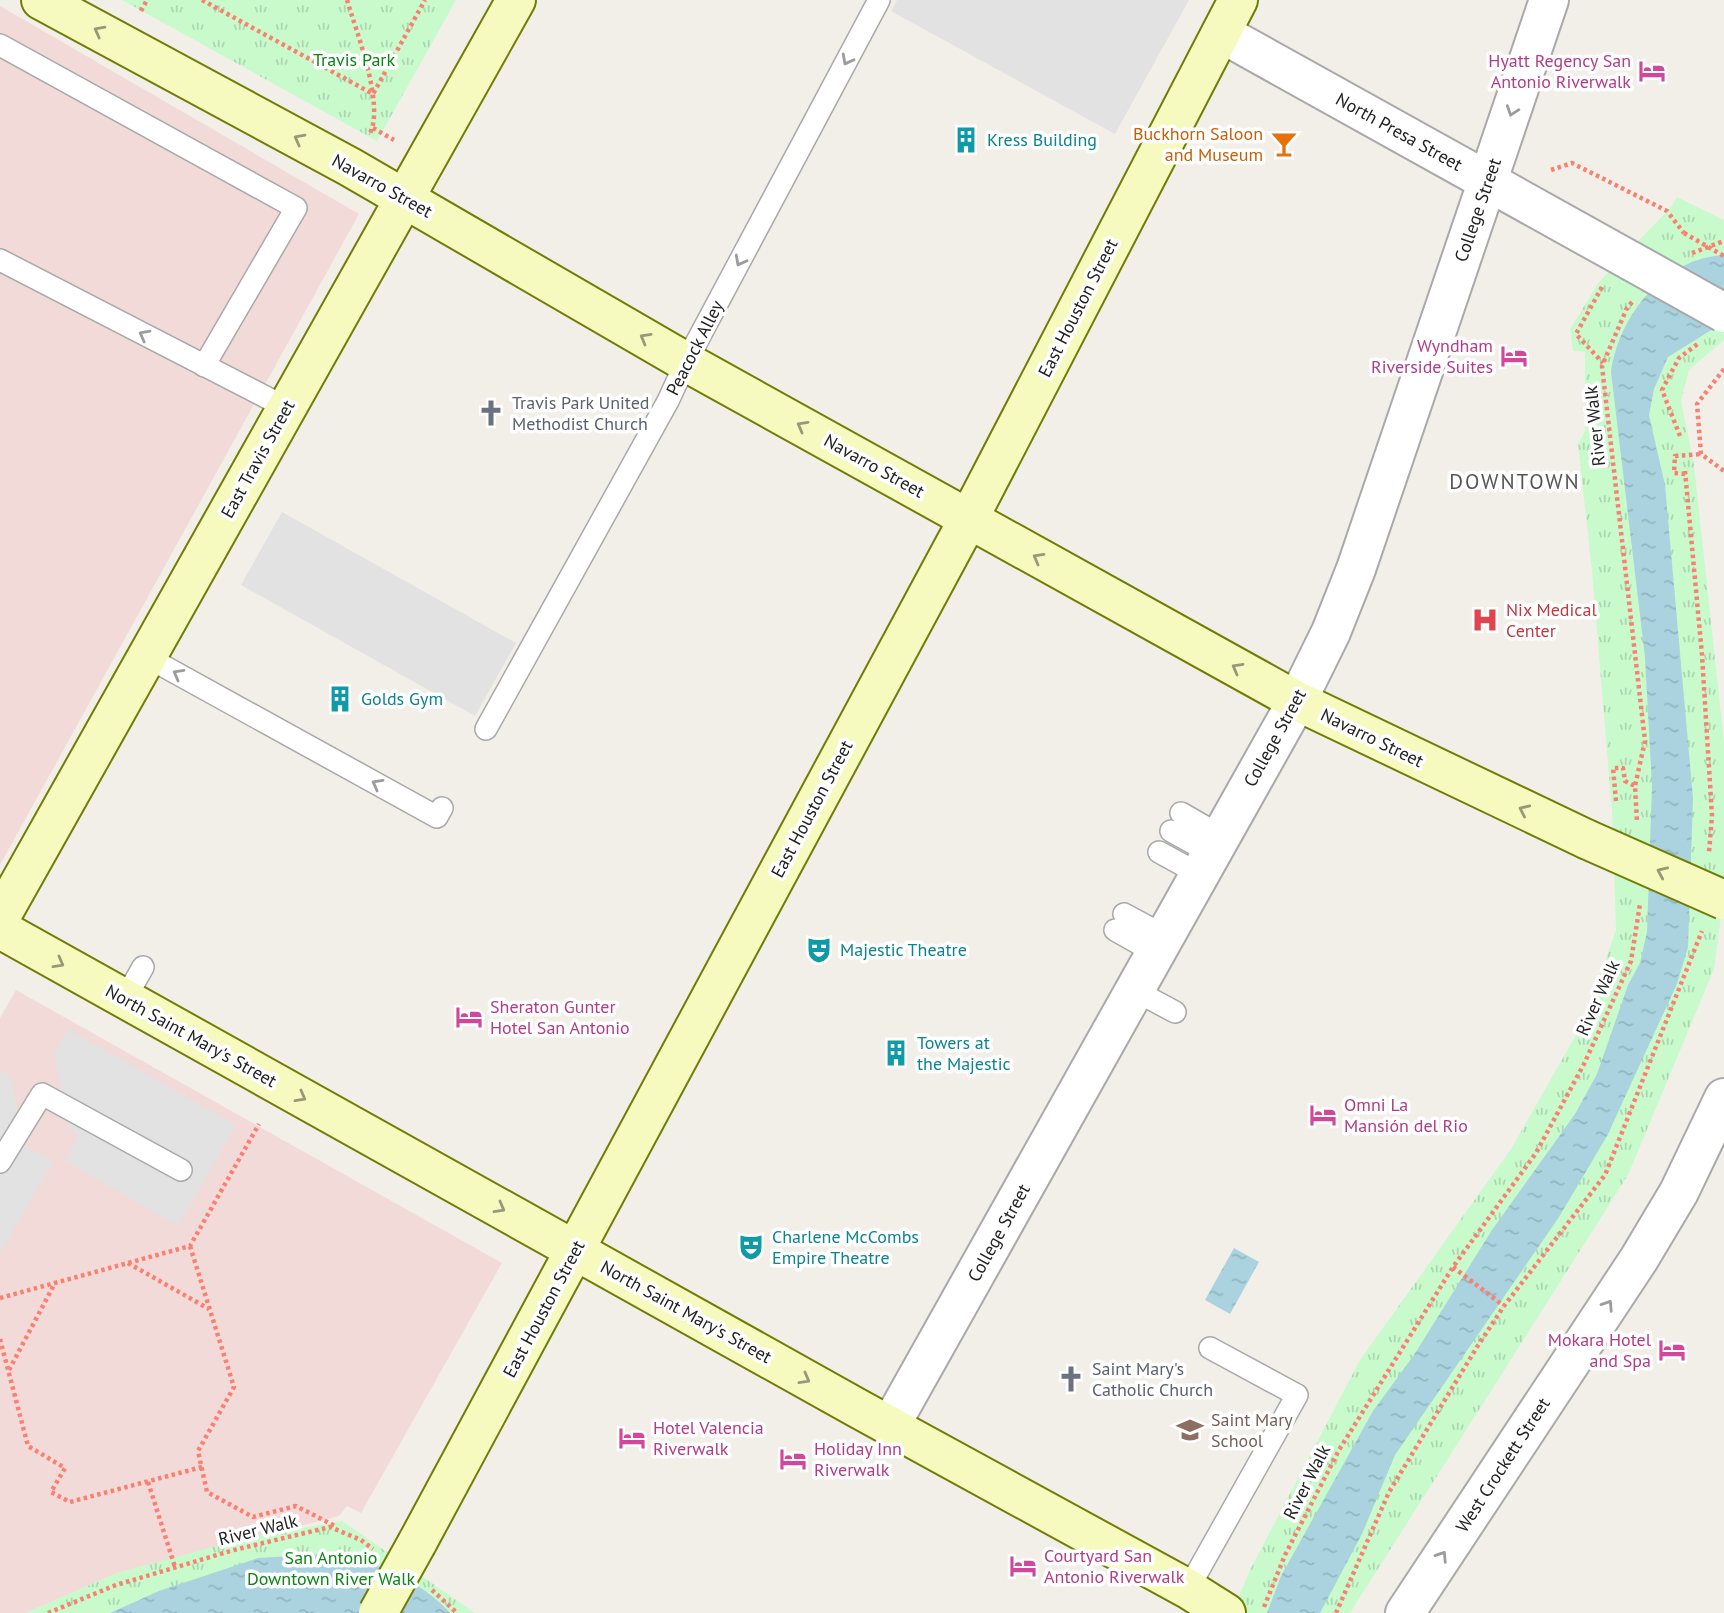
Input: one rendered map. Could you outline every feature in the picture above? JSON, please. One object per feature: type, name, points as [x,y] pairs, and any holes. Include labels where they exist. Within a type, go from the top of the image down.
[{"type":"main road","name":"Navarro Street","points":[[41,0],[404,198],[686,362],[1297,701],[1586,839],[1713,912]]},
{"type":"main road","name":"East Travis Street","points":[[0,918],[516,0]]},
{"type":"main road","name":"East Houston Street","points":[[378,1613],[401,1550],[577,1250],[969,519],[1238,0]]},
{"type":"main road","name":"North Saint Mary's Street","points":[[0,929],[134,983],[577,1250],[1211,1603]]},
{"type":"street","name":"College Street","points":[[890,1426],[1297,701],[1331,632],[1356,569],[1549,0]]},
{"type":"street","name":"North Presa Street","points":[[1221,33],[1488,181],[1618,270],[1715,325]]},
{"type":"street","name":"West Crockett Street","points":[[1405,1613],[1639,1259],[1679,1192],[1724,1098]]},
{"type":"lane","name":"Peacock Alley","points":[[486,730],[668,401],[686,362],[879,0]]},
{"type":"lane","points":[[0,45],[296,208],[204,366]]},
{"type":"lane","points":[[0,260],[287,408]]},
{"type":"lane","points":[[147,657],[439,812]]},
{"type":"lane","points":[[1176,822],[1211,854]]},
{"type":"lane","points":[[1159,852],[1211,854]]},
{"type":"lane","points":[[1120,922],[1160,945]]},
{"type":"lane","points":[[1134,990],[1175,1012]]},
{"type":"lane","points":[[0,1162],[43,1094],[181,1170]]},
{"type":"lane","points":[[1210,1348],[1297,1395],[1211,1603]]},
{"type":"path","points":[[202,0],[373,94]]},
{"type":"path","points":[[347,0],[373,94],[373,128],[363,144]]},
{"type":"path","points":[[373,94],[425,0]]},
{"type":"path","points":[[373,128],[394,140]]},
{"type":"path","points":[[1551,170],[1572,163],[1667,211],[1684,233],[1724,256]]},
{"type":"path","points":[[1688,255],[1724,241]]},
{"type":"path","points":[[1603,363],[1576,334],[1618,270]]},
{"type":"path","name":"River Walk","points":[[1636,298],[1627,308],[1603,363],[1645,741],[1634,786],[1637,827]]},
{"type":"path","points":[[1680,436],[1662,390],[1679,358],[1715,325]]},
{"type":"path","points":[[1701,454],[1697,404],[1724,369]]},
{"type":"path","points":[[1709,857],[1711,789],[1685,472],[1674,473],[1675,456],[1701,454],[1724,471]]},
{"type":"path","points":[[1616,801],[1613,768],[1623,768],[1625,781],[1634,786]]},
{"type":"path","name":"River Walk","points":[[1262,1613],[1286,1555],[1339,1450],[1453,1267],[1536,1153],[1584,1064],[1631,961],[1642,895]]},
{"type":"path","points":[[1336,1613],[1389,1492],[1504,1306],[1605,1175],[1713,912]]},
{"type":"path","points":[[0,1298],[190,1246],[259,1124]]},
{"type":"path","points":[[190,1246],[234,1387],[198,1451],[207,1492],[253,1517],[296,1506],[375,1546]]},
{"type":"path","points":[[127,1263],[210,1309]]},
{"type":"path","points":[[1453,1267],[1504,1306]]},
{"type":"path","points":[[8,1371],[55,1283]]},
{"type":"path","points":[[0,1339],[28,1446],[65,1468],[51,1492],[70,1502],[202,1467]]},
{"type":"path","points":[[148,1481],[176,1567]]},
{"type":"path","name":"River Walk","points":[[48,1613],[116,1585],[330,1527],[361,1540],[401,1550]]},
{"type":"path","points":[[424,1585],[457,1613]]},
{"type":"shaded area","points":[[897,0],[1189,0],[1115,134],[891,11]]},
{"type":"shaded area","points":[[0,6],[359,214],[0,865]]},
{"type":"shaded area","points":[[282,512],[516,643],[475,716],[241,585]]},
{"type":"shaded area","points":[[16,990],[502,1263],[361,1513],[347,1506],[339,1516],[117,1573],[26,1613],[0,1613],[0,1018]]},
{"type":"shaded area","points":[[68,1029],[236,1125],[178,1226],[65,1161],[79,1135],[70,1130],[54,1054]]},
{"type":"shaded area","points":[[0,1071],[11,1077],[24,1145],[53,1162],[0,1253]]},
{"type":"green space","name":"Travis Park","points":[[122,0],[456,0],[377,141]]},
{"type":"green space","points":[[1677,197],[1724,220],[1724,340],[1689,370],[1681,401],[1694,465],[1724,742],[1724,894],[1714,969],[1628,1175],[1350,1613],[1232,1613],[1250,1570],[1360,1360],[1511,1149],[1584,1021],[1616,930],[1612,812],[1592,571],[1578,444],[1585,431],[1585,352],[1573,351],[1570,329],[1599,282],[1672,206]]},
{"type":"green space","name":"San Antonio Downtown River Walk","points":[[342,1521],[475,1613],[26,1613],[117,1573],[250,1537]]},
{"type":"water","points":[[1724,255],[1724,322],[1668,357],[1654,389],[1649,415],[1665,485],[1693,798],[1688,947],[1677,984],[1607,1136],[1559,1217],[1395,1455],[1362,1534],[1320,1613],[1267,1613],[1281,1576],[1373,1411],[1414,1355],[1492,1230],[1575,1114],[1597,1074],[1628,985],[1640,963],[1647,932],[1652,786],[1645,657],[1611,372],[1624,331],[1634,311],[1648,294],[1682,267],[1702,259]]},
{"type":"water","points":[[1234,1248],[1259,1262],[1230,1314],[1205,1300]]},
{"type":"water","points":[[338,1553],[384,1569],[413,1583],[439,1601],[450,1613],[110,1613],[159,1591],[258,1558]]},
{"type":"place","name":"Hyatt Regency San Antonio Riverwalk","points":[[1652,71]]},
{"type":"place","name":"Kress Building","points":[[966,140]]},
{"type":"place","name":"Buckhorn Saloon and Museum","points":[[1284,144]]},
{"type":"place","name":"Wyndham Riverside Suites","points":[[1514,356]]},
{"type":"place","name":"Travis Park United Methodist Church","points":[[491,413]]},
{"type":"place","name":"Nix Medical Center","points":[[1485,620]]},
{"type":"place","name":"Golds Gym","points":[[340,699]]},
{"type":"place","name":"Majestic Theatre","points":[[819,950]]},
{"type":"place","name":"Sheraton Gunter Hotel San Antonio","points":[[469,1017]]},
{"type":"place","name":"Towers at the Majestic","points":[[896,1053]]},
{"type":"place","name":"Omni La Mansión del Rio","points":[[1323,1115]]},
{"type":"place","name":"Charlene McCombs Empire Theatre","points":[[751,1247]]},
{"type":"place","name":"Mokara Hotel and Spa","points":[[1672,1350]]},
{"type":"place","name":"Saint Mary's Catholic Church","points":[[1071,1379]]},
{"type":"place","name":"Saint Mary School","points":[[1190,1430]]},
{"type":"place","name":"Hotel Valencia Riverwalk","points":[[632,1438]]},
{"type":"place","name":"Holiday Inn Riverwalk","points":[[793,1459]]},
{"type":"place","name":"Courtyard San Antonio Riverwalk","points":[[1023,1566]]},
{"type":"district","name":"DOWNTOWN","points":[[1515,482]]}]
